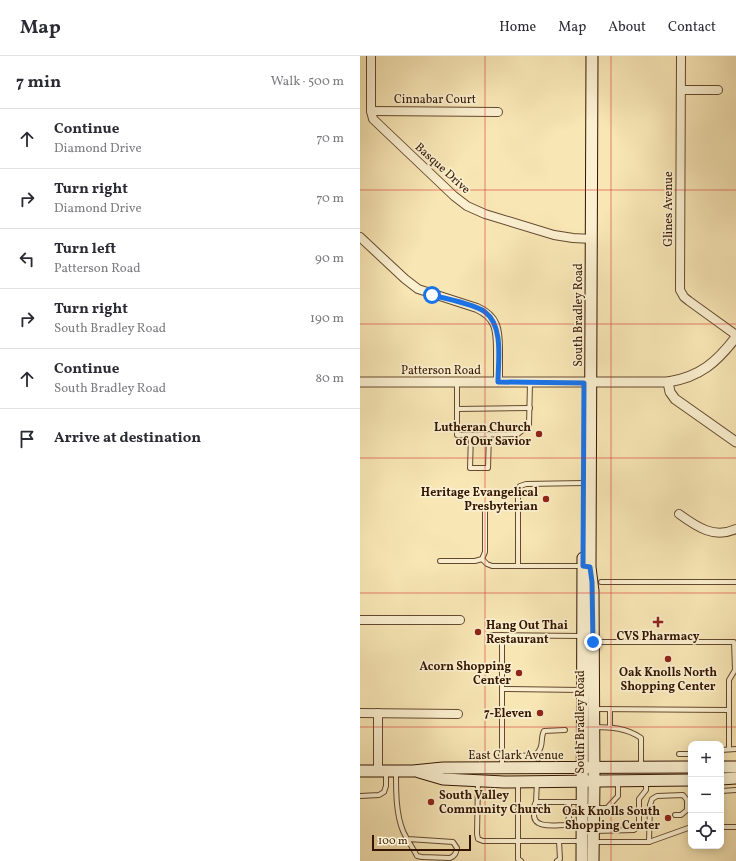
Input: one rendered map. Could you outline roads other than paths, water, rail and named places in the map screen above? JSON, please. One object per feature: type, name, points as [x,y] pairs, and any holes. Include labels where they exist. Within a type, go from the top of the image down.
[{"type":"main road","name":"South Bradley Road","points":[[582,861],[582,636],[586,567],[588,383],[588,239],[585,56]]},
{"type":"main road","name":"South Bradley Road","points":[[588,239],[592,56]]},
{"type":"main road","name":"South Bradley Road","points":[[588,383],[584,483],[586,567],[593,591],[593,861]]},
{"type":"main road","points":[[593,591],[588,602],[588,627],[582,636],[587,644],[588,672],[593,683]]},
{"type":"main road","name":"East Clark Avenue","points":[[360,770],[413,771],[443,768],[688,767]]},
{"type":"main road","points":[[724,767],[736,767]]},
{"type":"main road","points":[[443,779],[457,775],[494,774],[499,773],[502,768]]},
{"type":"main road","name":"East Clark Avenue","points":[[413,771],[443,779],[478,781],[646,782],[688,780]]},
{"type":"main road","name":"East Clark Avenue","points":[[665,781],[672,778],[688,777]]},
{"type":"main road","points":[[724,779],[736,778]]},
{"type":"street","points":[[371,56],[371,111]]},
{"type":"street","name":"Glines Avenue","points":[[681,56],[679,188],[680,290],[684,297],[736,336]]},
{"type":"street","points":[[681,90],[718,90]]},
{"type":"street","name":"Cinnabar Court","points":[[371,111],[498,112]]},
{"type":"street","name":"Basque Drive","points":[[371,111],[373,119],[378,125],[449,191],[468,206],[485,214],[554,235],[588,239]]},
{"type":"street","points":[[360,237],[405,279],[418,289],[477,308],[492,318],[498,334],[498,382]]},
{"type":"street","name":"Patterson Road","points":[[360,382],[588,383],[679,381],[694,376],[708,368],[725,351],[736,336]]},
{"type":"street","points":[[668,382],[670,392],[675,399],[736,442]]},
{"type":"street","points":[[679,514],[701,529],[709,532],[727,533],[736,529]]},
{"type":"street","points":[[360,620],[460,620]]},
{"type":"street","points":[[360,713],[458,714]]},
{"type":"street","points":[[378,713],[387,770]]},
{"type":"lane","points":[[458,382],[458,435],[518,434],[529,426],[530,382]]},
{"type":"lane","points":[[457,409],[530,408]]},
{"type":"lane","points":[[471,435],[470,468],[488,468],[488,434]]},
{"type":"lane","points":[[518,566],[518,489],[520,486],[526,484],[584,483]]},
{"type":"lane","points":[[482,559],[485,552],[485,508]]},
{"type":"lane","points":[[482,559],[487,564],[492,566],[586,567]]},
{"type":"lane","points":[[440,561],[475,561],[482,559]]},
{"type":"lane","points":[[601,582],[736,582]]},
{"type":"lane","points":[[491,635],[582,636]]},
{"type":"lane","points":[[502,635],[502,768]]},
{"type":"lane","points":[[593,642],[734,642],[735,670],[729,680],[728,749]]},
{"type":"lane","points":[[502,689],[582,690]]},
{"type":"lane","points":[[593,709],[729,710]]},
{"type":"lane","points":[[610,710],[610,727]]},
{"type":"lane","points":[[594,727],[615,727],[641,738],[641,768]]},
{"type":"lane","points":[[538,752],[541,749],[542,733],[544,731],[565,730]]},
{"type":"lane","points":[[724,750],[736,749]]},
{"type":"lane","points":[[679,754],[688,754]]},
{"type":"lane","points":[[501,755],[538,756],[538,759]]},
{"type":"lane","points":[[360,796],[379,796],[384,792],[387,770]]},
{"type":"lane","points":[[387,770],[404,832],[417,856],[450,858],[454,856],[457,848],[453,842],[408,839]]},
{"type":"lane","points":[[478,781],[477,834],[478,838],[483,841],[582,841]]},
{"type":"lane","points":[[594,808],[606,808],[618,796],[618,781]]},
{"type":"lane","points":[[518,782],[518,859],[521,861]]},
{"type":"lane","points":[[537,782],[534,817],[538,824],[567,824],[569,821],[569,802]]},
{"type":"lane","points":[[593,836],[634,830],[639,826],[639,799],[646,790],[646,782]]},
{"type":"lane","points":[[724,791],[736,790]]},
{"type":"lane","points":[[649,842],[650,805],[652,799],[657,796],[683,795],[687,800],[687,810],[681,814],[675,815]]},
{"type":"lane","points":[[536,802],[582,802]]},
{"type":"lane","points":[[724,827],[736,827]]},
{"type":"lane","points":[[593,836],[649,842],[688,828]]},
{"type":"lane","points":[[557,861],[560,859],[559,841]]},
{"type":"place","name":"Lutheran Church of Our Savior","points":[[539,434]]},
{"type":"place","name":"Heritage Evangelical Presbyterian","points":[[546,499]]},
{"type":"place","name":"CVS Pharmacy","points":[[658,622]]},
{"type":"place","name":"Hang Out Thai Restaurant","points":[[478,632]]},
{"type":"place","name":"Oak Knolls North Shopping Center","points":[[668,659]]},
{"type":"place","name":"Acorn Shopping Center","points":[[519,673]]},
{"type":"place","name":"7-Eleven","points":[[540,713]]},
{"type":"place","name":"South Valley Community Church","points":[[431,802]]},
{"type":"place","name":"Oak Knolls South Shopping Center","points":[[668,818]]}]
